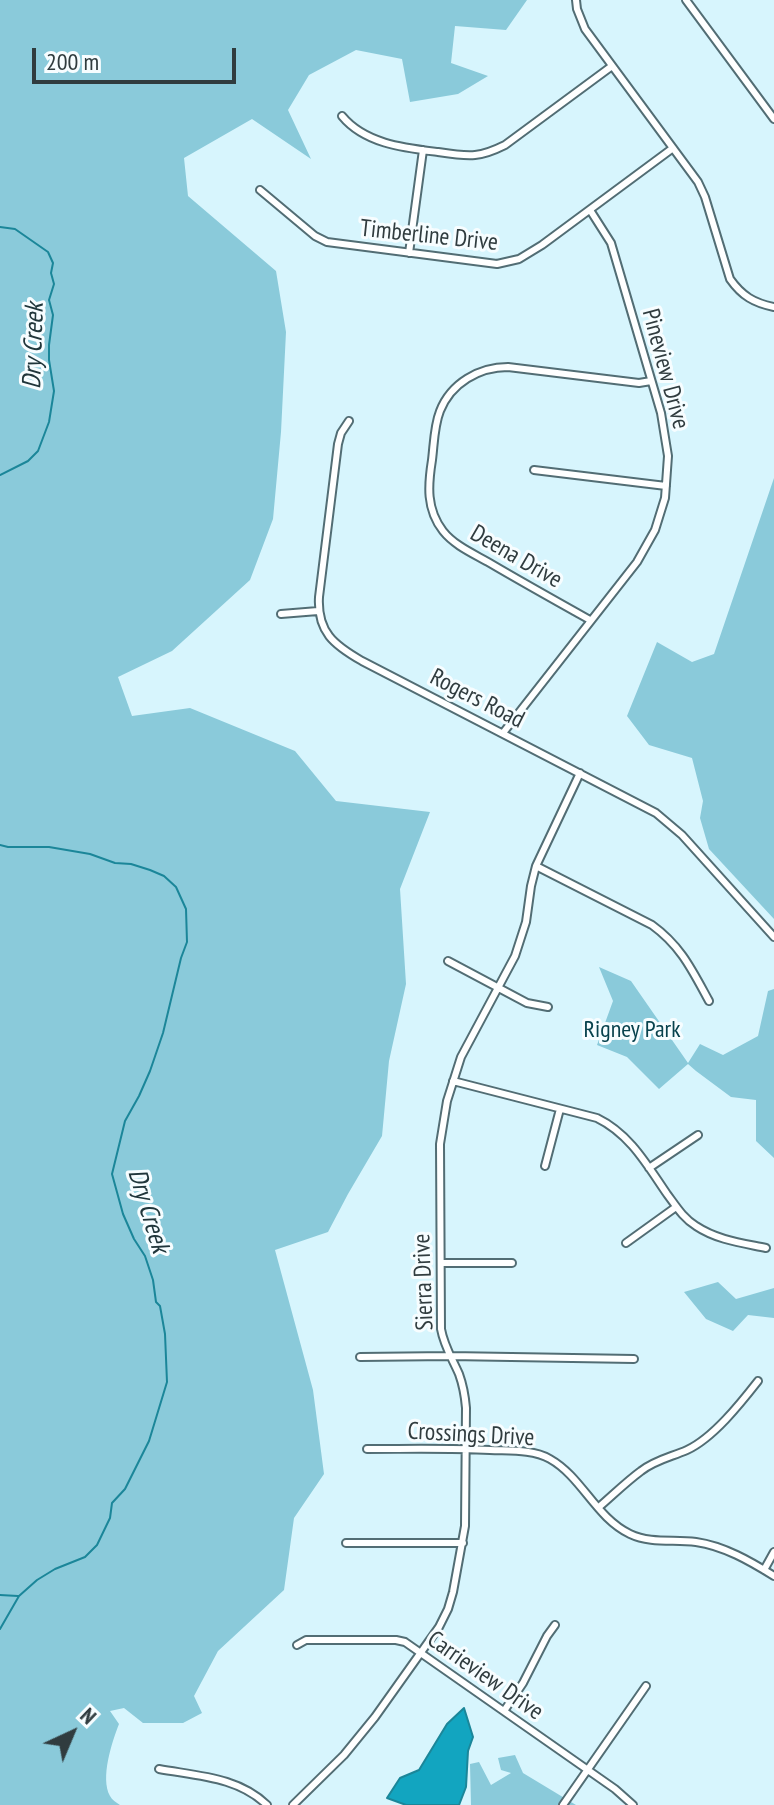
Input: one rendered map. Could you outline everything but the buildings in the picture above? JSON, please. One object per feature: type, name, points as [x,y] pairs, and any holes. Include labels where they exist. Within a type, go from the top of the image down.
[{"type":"street","points":[[576,0],[581,23],[702,190],[730,279],[750,300],[774,307]]},
{"type":"street","points":[[686,0],[774,119]]},
{"type":"street","points":[[342,116],[351,127],[391,145],[472,156],[505,145],[612,66]]},
{"type":"street","name":"Timberline Drive","points":[[260,190],[315,236],[327,242],[489,264],[511,262],[542,245],[673,148]]},
{"type":"street","points":[[409,253],[423,150]]},
{"type":"street","name":"Pineview Drive","points":[[503,733],[646,549],[659,519],[666,486],[668,456],[665,434],[651,381],[611,243],[590,210]]},
{"type":"street","name":"Deena Drive","points":[[590,620],[462,548],[443,531],[433,512],[429,491],[435,428],[440,411],[455,388],[490,368],[508,367],[639,383],[651,381]]},
{"type":"street","points":[[281,614],[318,611],[338,444],[349,421]]},
{"type":"street","points":[[534,470],[666,486]]},
{"type":"street","name":"Rogers Road","points":[[318,611],[325,631],[347,652],[635,801],[668,822],[774,937]]},
{"type":"street","name":"Sierra Drive","points":[[293,1805],[344,1755],[375,1717],[439,1627],[453,1592],[465,1526],[465,1394],[445,1347],[441,1329],[440,1144],[447,1101],[461,1057],[515,956],[523,935],[536,866],[580,773]]},
{"type":"street","points":[[536,866],[663,933],[681,951],[709,1001]]},
{"type":"street","points":[[448,961],[527,1003],[548,1007]]},
{"type":"street","points":[[453,1081],[597,1118],[620,1132],[632,1144],[676,1207],[692,1224],[722,1239],[766,1248]]},
{"type":"street","points":[[545,1166],[560,1109]]},
{"type":"street","points":[[649,1168],[698,1135]]},
{"type":"street","points":[[626,1243],[676,1207]]},
{"type":"street","points":[[441,1263],[512,1263]]},
{"type":"street","points":[[360,1357],[634,1359]]},
{"type":"street","points":[[599,1507],[641,1471],[702,1440],[732,1413],[758,1381]]},
{"type":"street","name":"Crossings Drive","points":[[367,1449],[466,1449],[536,1454],[550,1459],[562,1469],[617,1526],[631,1535],[652,1541],[688,1541],[709,1545],[774,1576]]},
{"type":"street","points":[[346,1543],[463,1543]]},
{"type":"street","points":[[764,1570],[774,1552]]},
{"type":"street","points":[[504,1711],[555,1625]]},
{"type":"street","name":"Carrieview Drive","points":[[297,1645],[306,1640],[405,1642],[615,1789],[633,1805]]},
{"type":"street","points":[[563,1805],[646,1686]]},
{"type":"street","points":[[159,1769],[235,1783],[250,1790],[267,1805]]},
{"type":"green space","points":[[0,0],[527,0],[506,30],[455,26],[451,63],[488,76],[458,94],[410,102],[402,59],[356,50],[309,75],[288,110],[311,159],[252,119],[184,158],[188,196],[276,271],[286,332],[273,519],[250,580],[172,651],[118,677],[132,716],[190,708],[295,751],[336,801],[430,812],[400,889],[406,984],[389,1061],[382,1136],[328,1232],[275,1250],[313,1390],[324,1474],[294,1518],[284,1590],[218,1651],[194,1696],[202,1713],[183,1723],[143,1723],[124,1708],[110,1711],[119,1724],[108,1760],[106,1780],[110,1796],[120,1805],[0,1805]]},
{"type":"green space","points":[[774,478],[774,919],[709,849],[700,818],[703,801],[692,758],[649,745],[627,716],[657,642],[692,662],[714,654]]},
{"type":"green space","name":"Rigney Park","points":[[599,967],[631,981],[688,1063],[700,1044],[723,1055],[758,1036],[768,991],[774,989],[774,1158],[756,1141],[756,1100],[731,1097],[688,1064],[659,1089],[627,1057],[597,1045],[613,1001]]},
{"type":"green space","points":[[718,1282],[736,1299],[774,1288],[774,1318],[748,1315],[733,1331],[706,1319],[684,1292]]},
{"type":"green space","points":[[515,1755],[523,1773],[576,1805],[471,1805],[470,1764],[479,1762],[491,1785],[511,1773],[501,1770],[498,1758]]},
{"type":"shaded area","points":[[464,1708],[473,1737],[468,1751],[466,1787],[459,1805],[406,1805],[387,1798],[400,1778],[419,1770],[447,1724]]},
{"type":"waterway","name":"Dry Creek","points":[[0,227],[15,229],[48,252],[53,263],[51,273],[54,284],[49,300],[53,315],[49,360],[54,391],[49,422],[38,451],[28,461],[0,475]]},
{"type":"waterway","name":"Dry Creek","points":[[0,845],[49,847],[90,854],[164,876],[176,887],[186,909],[187,942],[163,1033],[150,1071],[125,1121],[112,1174],[123,1214],[145,1256],[156,1302],[160,1306],[165,1334],[167,1382],[149,1441],[125,1489],[112,1503],[110,1518],[97,1545],[85,1557],[37,1580],[19,1596],[0,1629]]},
{"type":"waterway","points":[[0,1595],[18,1596]]}]
